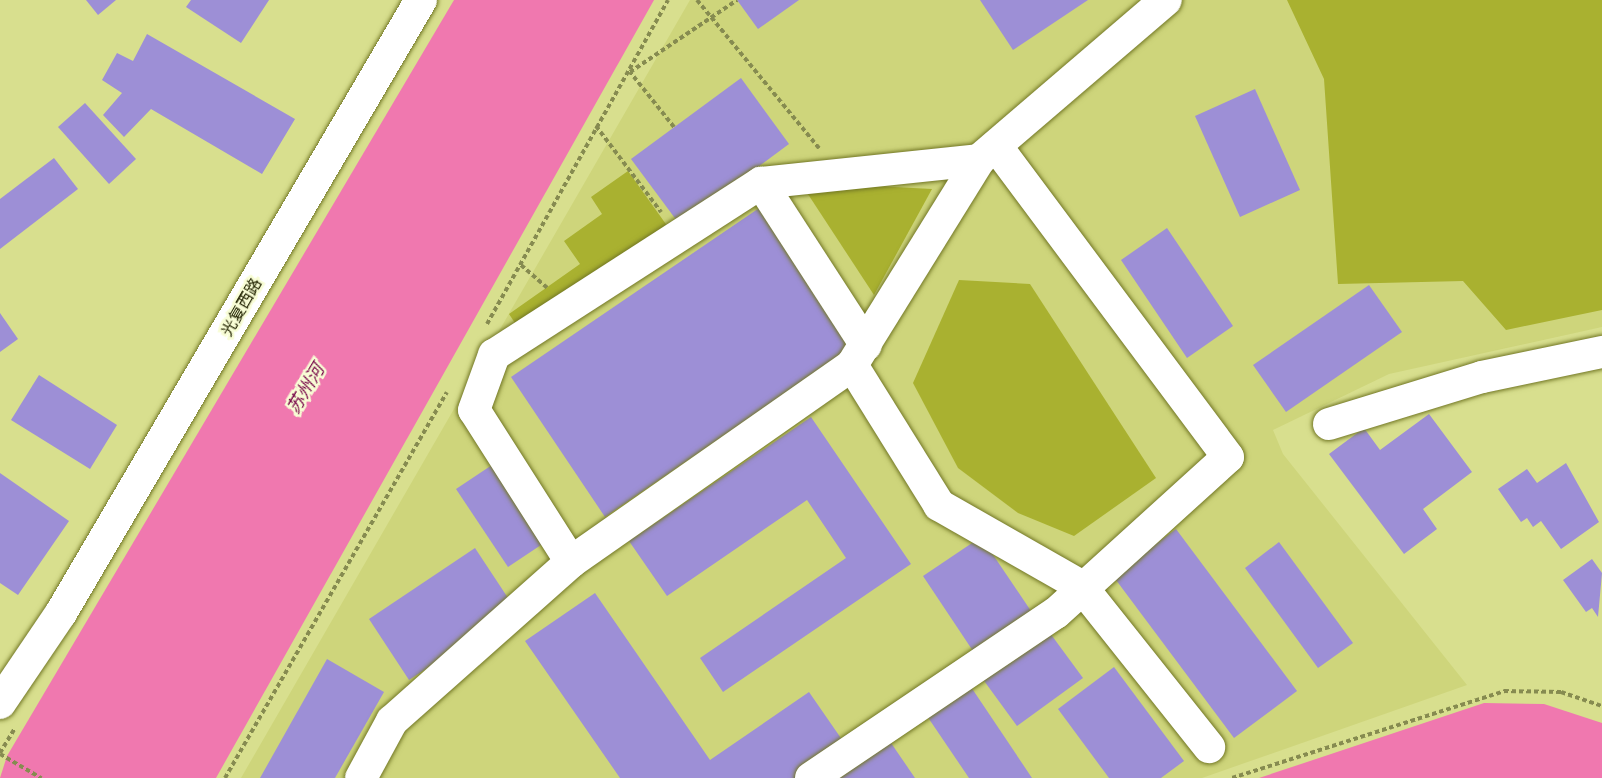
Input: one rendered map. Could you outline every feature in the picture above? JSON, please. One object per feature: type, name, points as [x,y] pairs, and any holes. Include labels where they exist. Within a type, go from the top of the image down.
[{"type":"street","name":"光复西路","points":[[0,703],[61,613],[421,0]]},
{"type":"street","points":[[373,770],[392,721],[571,562],[859,355],[988,153],[1166,0]]},
{"type":"street","points":[[571,562],[474,410],[494,355],[677,234],[761,183],[840,175],[988,153]]},
{"type":"street","points":[[811,778],[1056,614],[1081,586],[1228,457],[988,153]]},
{"type":"street","points":[[761,183],[859,355],[939,505],[1081,586],[1209,747]]},
{"type":"street","points":[[1329,424],[1482,377],[1602,352]]},
{"type":"path","points":[[697,0],[715,15],[840,175]]},
{"type":"path","points":[[674,128],[630,72],[737,0]]},
{"type":"path","points":[[596,126],[677,234]]},
{"type":"path","points":[[1232,778],[1504,691],[1561,692],[1602,706]]},
{"type":"path","points":[[0,754],[41,778]]},
{"type":"shaded area","points":[[690,0],[1602,0],[1602,327],[1389,374],[1273,430],[1283,454],[1467,685],[1202,778],[241,778]]},
{"type":"shaded area","points":[[1287,0],[1602,0],[1602,310],[1506,330],[1463,281],[1338,284],[1324,79]]},
{"type":"shaded area","points":[[628,171],[668,227],[521,332],[509,314],[580,264],[564,241],[602,214],[591,197]]},
{"type":"shaded area","points":[[800,182],[932,189],[874,295]]},
{"type":"shaded area","points":[[959,280],[1030,284],[1156,478],[1074,536],[1018,513],[958,468],[913,383]]},
{"type":"water","name":"苏州河","points":[[454,0],[654,0],[216,778],[0,778],[7,756]]},
{"type":"water","points":[[1484,703],[1544,704],[1602,723],[1602,778],[1259,778]]},
{"type":"building","points":[[86,0],[116,0],[98,15]]},
{"type":"building","points":[[191,0],[269,0],[241,43],[186,7]]},
{"type":"building","points":[[737,0],[799,0],[758,29]]},
{"type":"building","points":[[980,0],[1088,0],[1013,50]]},
{"type":"building","points":[[147,34],[295,119],[262,174],[151,109],[124,137],[103,115],[122,93],[102,80],[117,53],[133,61]]},
{"type":"building","points":[[741,78],[789,144],[680,225],[631,159]]},
{"type":"building","points":[[1255,89],[1300,190],[1240,217],[1195,116]]},
{"type":"building","points":[[85,103],[136,159],[109,184],[58,127]]},
{"type":"building","points":[[54,158],[78,189],[0,249],[0,199]]},
{"type":"building","points":[[765,204],[859,343],[605,517],[511,377]]},
{"type":"building","points":[[1167,228],[1233,326],[1187,358],[1121,260]]},
{"type":"building","points":[[1369,285],[1402,332],[1286,412],[1253,365]]},
{"type":"building","points":[[0,313],[18,339],[0,352]]},
{"type":"building","points":[[39,375],[117,425],[90,469],[11,420]]},
{"type":"building","points":[[1429,414],[1472,472],[1423,509],[1437,529],[1404,554],[1329,454],[1364,428],[1380,450]]},
{"type":"building","points":[[811,417],[911,564],[723,692],[700,658],[846,558],[807,500],[667,596],[629,541]]},
{"type":"building","points":[[1566,463],[1599,522],[1561,549],[1541,521],[1533,527],[1527,518],[1521,522],[1498,489],[1527,469],[1537,483]]},
{"type":"building","points":[[492,465],[544,543],[508,567],[456,489]]},
{"type":"building","points":[[0,473],[69,521],[18,595],[0,583]]},
{"type":"building","points":[[1176,529],[1297,691],[1234,738],[1113,576]]},
{"type":"building","points":[[981,537],[1033,614],[975,654],[923,576]]},
{"type":"building","points":[[1279,542],[1353,643],[1318,668],[1245,568]]},
{"type":"building","points":[[475,548],[516,610],[409,680],[369,619]]},
{"type":"building","points":[[1592,559],[1602,573],[1598,617],[1592,608],[1586,612],[1563,580]]},
{"type":"building","points":[[595,593],[710,760],[809,692],[845,744],[797,778],[620,778],[525,641]]},
{"type":"building","points":[[1047,629],[1083,678],[1017,726],[982,678]]},
{"type":"building","points":[[327,659],[384,692],[335,778],[260,778]]},
{"type":"building","points":[[1114,667],[1184,761],[1161,778],[1109,778],[1058,709]]},
{"type":"building","points":[[971,687],[1032,778],[969,778],[927,716]]},
{"type":"building","points":[[889,740],[915,778],[834,778]]}]
